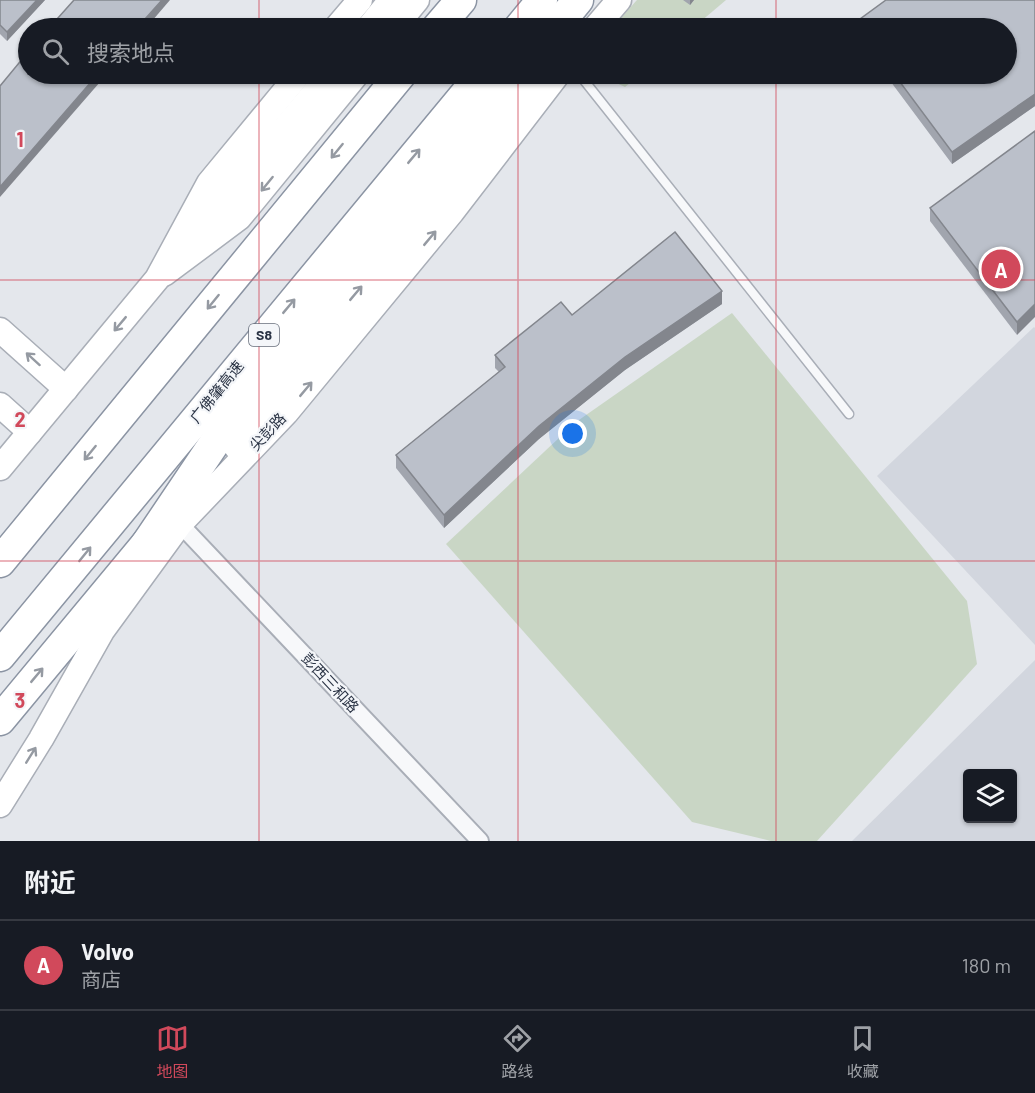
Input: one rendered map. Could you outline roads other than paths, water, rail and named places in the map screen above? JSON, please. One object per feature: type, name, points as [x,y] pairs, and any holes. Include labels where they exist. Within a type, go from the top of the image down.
[{"type":"highway","points":[[446,18],[461,0]]},
{"type":"highway","points":[[527,18],[542,0]]},
{"type":"highway","points":[[563,18],[578,0]]},
{"type":"highway","points":[[0,562],[392,84]]},
{"type":"highway","name":"广佛肇高速","points":[[0,656],[474,84]]},
{"type":"highway","points":[[145,546],[234,414],[510,84]]},
{"type":"highway","points":[[0,720],[292,370]]},
{"type":"main road","points":[[345,18],[360,0]]},
{"type":"main road","points":[[377,18],[392,0]]},
{"type":"main road","points":[[402,18],[417,0]]},
{"type":"main road","points":[[585,18],[600,0]]},
{"type":"main road","points":[[604,18],[619,0]]},
{"type":"main road","points":[[157,279],[208,183],[291,84]]},
{"type":"main road","points":[[0,468],[322,84]]},
{"type":"main road","points":[[157,279],[239,218],[349,84]]},
{"type":"main road","points":[[180,524],[292,370],[531,84]]},
{"type":"main road","name":"尖彭路","points":[[0,805],[41,739],[102,631],[180,524],[286,413],[452,212],[550,84]]},
{"type":"main road","points":[[0,330],[66,388]]},
{"type":"main road","points":[[0,405],[30,432]]},
{"type":"street","name":"彭西三和路","points":[[180,524],[480,841]]},
{"type":"lane","points":[[587,84],[849,414]]},
{"type":"place","name":"Volvo","points":[[1001,269]]}]
